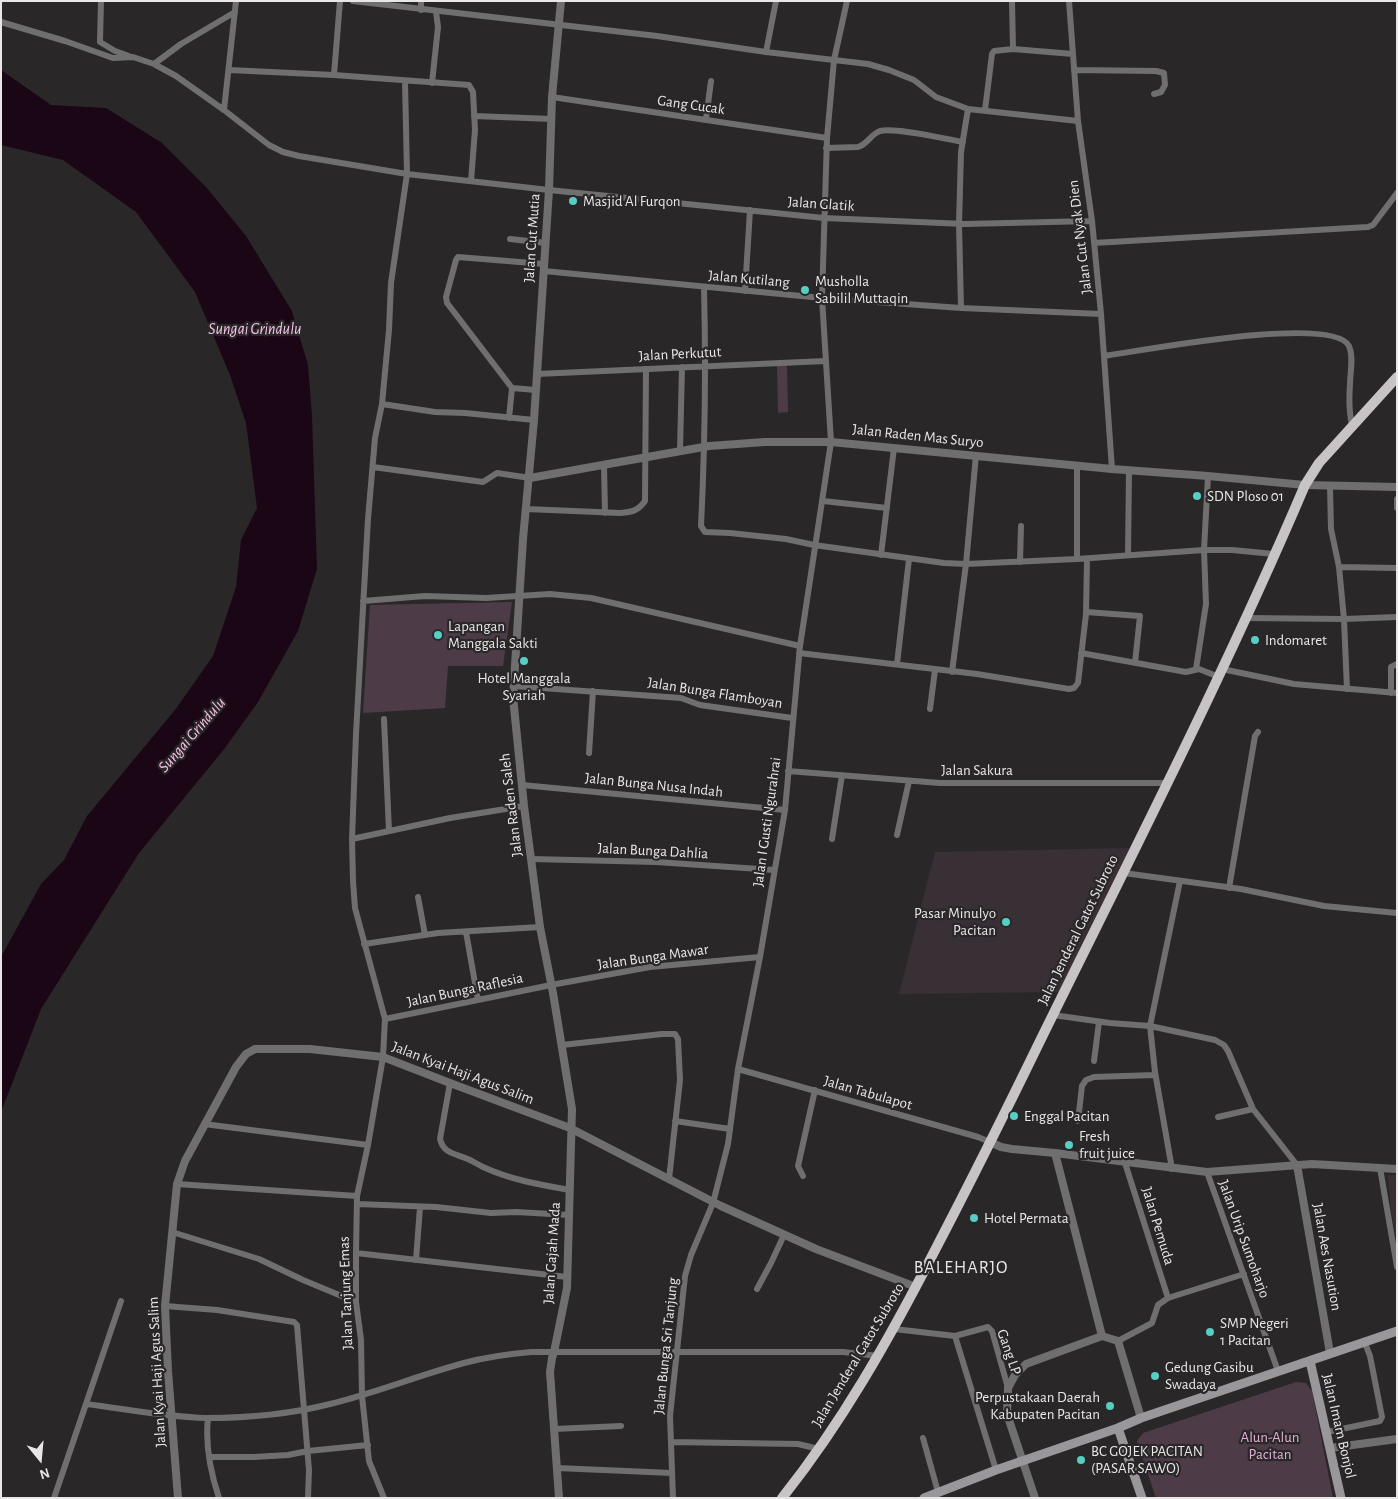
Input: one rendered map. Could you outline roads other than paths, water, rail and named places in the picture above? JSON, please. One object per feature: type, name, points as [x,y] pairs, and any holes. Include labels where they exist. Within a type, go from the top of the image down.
[{"type":"highway","name":"Jalan Jenderal Gatot Subroto","points":[[782,1498],[819,1449],[894,1329],[1124,873],[1200,712],[1227,672],[1246,618],[1305,485],[1319,463],[1397,377]]},
{"type":"main road","points":[[924,1498],[1141,1418],[1397,1331]]},
{"type":"main road","name":"Jalan Imam Bonjol","points":[[1310,1361],[1341,1498]]},
{"type":"main road","points":[[1118,1428],[1142,1498]]},
{"type":"street","points":[[101,1],[100,42],[115,51],[133,57]]},
{"type":"street","points":[[224,110],[236,1]]},
{"type":"street","points":[[334,75],[340,1]]},
{"type":"street","points":[[353,1],[710,43],[766,52],[868,64],[914,80],[936,97],[968,109],[1078,121]]},
{"type":"street","points":[[421,1],[421,10]]},
{"type":"street","name":"Jalan Cut Mutia","points":[[530,478],[546,242],[552,97],[562,1]]},
{"type":"street","points":[[766,52],[776,1]]},
{"type":"street","name":"Jalan I Gusti Ngurahrai","points":[[713,1203],[728,1144],[738,1069],[760,957],[784,810],[800,650],[831,442],[822,298],[826,148],[834,60],[847,1]]},
{"type":"street","points":[[1012,1],[1013,50]]},
{"type":"street","name":"Jalan Cut Nyak Dien","points":[[1069,1],[1078,121],[1092,221],[1101,314],[1112,470]]},
{"type":"street","points":[[154,64],[182,44],[234,12]]},
{"type":"street","points":[[432,83],[438,27],[436,12]]},
{"type":"street","points":[[1,22],[65,41],[112,58],[133,57]]},
{"type":"street","points":[[985,110],[992,54],[994,51],[1013,50],[1073,54]]},
{"type":"street","name":"Jalan Glatik","points":[[133,57],[154,64],[176,76],[270,145],[283,152],[407,174],[824,218],[959,224],[1092,221]]},
{"type":"street","points":[[229,70],[334,75],[470,86],[473,92],[476,130],[471,181]]},
{"type":"street","points":[[1074,70],[1156,71],[1164,73],[1165,85],[1161,92],[1154,94]]},
{"type":"street","name":"Jalan Tanjung Emas","points":[[384,1498],[369,1461],[362,1396],[361,1340],[356,1302],[356,1253],[357,1196],[383,1057],[385,1019],[355,908],[352,881],[352,839],[363,601],[375,438],[382,404],[391,284],[407,174],[405,81]]},
{"type":"street","points":[[706,119],[711,81]]},
{"type":"street","name":"Gang Cucak","points":[[552,97],[827,138]]},
{"type":"street","points":[[961,308],[959,224],[963,142],[968,109]]},
{"type":"street","points":[[474,116],[552,120]]},
{"type":"street","points":[[826,148],[863,146],[874,134],[887,130],[963,142]]},
{"type":"street","points":[[1094,243],[1368,227],[1373,225],[1397,194]]},
{"type":"street","points":[[745,291],[750,210]]},
{"type":"street","points":[[510,239],[546,242]]},
{"type":"street","name":"Jalan Kutilang","points":[[512,388],[448,305],[446,298],[448,288],[456,260],[459,256],[704,287],[822,298],[961,308],[1101,314]]},
{"type":"street","points":[[704,287],[706,366],[705,447],[701,526],[705,532],[786,539],[814,546],[909,559],[966,564],[1087,559],[1204,550],[1232,550],[1274,554]]},
{"type":"street","points":[[1104,356],[1282,332],[1340,337],[1349,345],[1352,353],[1349,400],[1352,425]]},
{"type":"street","name":"Jalan Perkutut","points":[[537,374],[825,361]]},
{"type":"street","points":[[680,451],[682,367]]},
{"type":"street","points":[[526,510],[605,513],[634,512],[641,508],[645,501],[646,369]]},
{"type":"street","points":[[509,418],[512,388],[536,390]]},
{"type":"street","points":[[382,404],[435,412],[534,420]]},
{"type":"street","name":"Jalan Raden Mas Suryo","points":[[530,478],[705,447],[765,442],[831,442],[1112,470],[1330,487],[1397,487]]},
{"type":"street","points":[[882,555],[894,448]]},
{"type":"street","points":[[952,672],[966,564],[976,455]]},
{"type":"street","points":[[604,465],[605,513]]},
{"type":"street","points":[[1077,466],[1077,559]]},
{"type":"street","points":[[373,468],[483,482],[497,473],[530,478]]},
{"type":"street","points":[[1128,555],[1129,471]]},
{"type":"street","points":[[1196,669],[1206,604],[1204,550],[1208,476]]},
{"type":"street","name":"Jalan Raden Saleh","points":[[530,478],[526,510],[514,686],[524,806],[540,927],[572,1109],[570,1128]]},
{"type":"street","points":[[1330,487],[1331,529],[1339,567],[1344,619],[1347,689]]},
{"type":"street","points":[[1397,499],[1397,508]]},
{"type":"street","points":[[823,502],[887,508]]},
{"type":"street","points":[[1020,562],[1021,526]]},
{"type":"street","points":[[897,664],[909,559]]},
{"type":"street","points":[[363,601],[425,596],[486,598],[550,594],[591,598],[800,650],[935,670],[977,674],[1069,689],[1074,688],[1078,683],[1086,612],[1087,559]]},
{"type":"street","points":[[1339,567],[1397,568]]},
{"type":"street","points":[[1086,612],[1141,616],[1135,663]]},
{"type":"street","points":[[1246,618],[1344,619],[1397,617]]},
{"type":"street","points":[[1082,653],[1186,672],[1196,669],[1227,672],[1294,684],[1394,693],[1391,667],[1397,664]]},
{"type":"street","points":[[930,709],[935,670]]},
{"type":"street","name":"Jalan Bunga Flamboyan","points":[[514,686],[681,698],[700,705],[792,718]]},
{"type":"street","points":[[589,753],[593,691]]},
{"type":"street","points":[[384,719],[389,831]]},
{"type":"street","points":[[1229,888],[1255,736],[1258,732]]},
{"type":"street","name":"Jalan Sakura","points":[[788,771],[940,783],[1167,783]]},
{"type":"street","points":[[832,839],[842,775]]},
{"type":"street","points":[[898,835],[909,781]]},
{"type":"street","name":"Jalan Bunga Nusa Indah","points":[[522,784],[784,810]]},
{"type":"street","points":[[352,839],[450,818],[524,806]]},
{"type":"street","name":"Jalan Bunga Dahlia","points":[[531,859],[656,862],[774,870]]},
{"type":"street","points":[[1124,873],[1229,888],[1324,906],[1397,913]]},
{"type":"street","points":[[1172,1168],[1155,1075],[1150,1026],[1180,881]]},
{"type":"street","points":[[418,897],[425,935]]},
{"type":"street","points":[[364,944],[425,935],[540,927]]},
{"type":"street","points":[[466,932],[478,1000]]},
{"type":"street","name":"Jalan Bunga Mawar","points":[[551,985],[650,967],[760,957]]},
{"type":"street","name":"Jalan Bunga Raflesia","points":[[385,1019],[551,985]]},
{"type":"street","points":[[1053,1015],[1099,1022],[1150,1026],[1215,1040],[1224,1045],[1253,1109],[1297,1165]]},
{"type":"street","points":[[1094,1062],[1099,1022]]},
{"type":"street","points":[[562,1045],[675,1034],[678,1040],[680,1080],[669,1179]]},
{"type":"street","name":"Jalan Kyai Haji Agus Salim","points":[[178,1498],[173,1415],[168,1371],[166,1306],[177,1184],[185,1161],[236,1067],[246,1054],[255,1049],[310,1049],[383,1057],[570,1128],[713,1203],[816,1249],[916,1286]]},
{"type":"street","name":"Jalan Tabulapot","points":[[738,1069],[990,1142]]},
{"type":"street","points":[[1078,1121],[1082,1086],[1086,1080],[1155,1075]]},
{"type":"street","points":[[450,1084],[440,1139],[442,1146],[447,1151],[469,1159],[483,1167],[533,1184],[570,1190]]},
{"type":"street","points":[[803,1176],[798,1166],[815,1090]]},
{"type":"street","points":[[1218,1117],[1253,1109]]},
{"type":"street","points":[[675,1121],[730,1129]]},
{"type":"street","points":[[204,1124],[368,1145]]},
{"type":"street","name":"Jalan Gajah Mada","points":[[559,1498],[550,1372],[567,1288],[570,1128]]},
{"type":"street","points":[[990,1142],[1012,1149],[1207,1172],[1312,1164],[1397,1169]]},
{"type":"street","points":[[1055,1153],[1102,1336]]},
{"type":"street","name":"Jalan Pemuda","points":[[1125,1162],[1168,1298]]},
{"type":"street","name":"Jalan Aes Nasution","points":[[1297,1165],[1330,1353]]},
{"type":"street","points":[[1380,1168],[1397,1267]]},
{"type":"street","name":"Jalan Urip Sumoharjo","points":[[1207,1172],[1278,1371]]},
{"type":"street","points":[[177,1184],[357,1196]]},
{"type":"street","name":"Jalan Bunga Sri Tanjung","points":[[673,1498],[670,1416],[685,1276],[690,1255],[713,1203]]},
{"type":"street","points":[[357,1204],[436,1207],[491,1213],[516,1212],[569,1215]]},
{"type":"street","points":[[416,1260],[420,1207]]},
{"type":"street","points":[[172,1232],[259,1259],[356,1302]]},
{"type":"street","points":[[757,1289],[784,1234]]},
{"type":"street","points":[[356,1253],[567,1277]]},
{"type":"street","points":[[1035,1498],[1007,1414],[1008,1388],[1014,1375],[1026,1364],[1102,1336],[1118,1341],[1152,1323],[1158,1305],[1168,1298],[1244,1274]]},
{"type":"street","points":[[54,1498],[121,1301]]},
{"type":"street","points":[[166,1306],[218,1310],[296,1323],[310,1470],[308,1498]]},
{"type":"street","name":"Gang LP","points":[[955,1336],[988,1327],[992,1331],[1008,1388]]},
{"type":"street","points":[[894,1329],[955,1336],[996,1470]]},
{"type":"street","points":[[1118,1341],[1141,1418]]},
{"type":"street","points":[[1327,1432],[1380,1421],[1382,1417],[1370,1356],[1365,1343]]},
{"type":"street","points":[[86,1404],[208,1418],[278,1413],[328,1405],[362,1396],[464,1363],[495,1356],[531,1352],[843,1352],[878,1356]]},
{"type":"street","points":[[208,1418],[206,1434],[209,1457],[219,1498]]},
{"type":"street","points":[[554,1428],[621,1426]]},
{"type":"street","points":[[923,1438],[938,1492]]},
{"type":"street","points":[[1330,1448],[1397,1440]]},
{"type":"street","points":[[671,1442],[798,1444],[819,1449]]},
{"type":"street","points":[[209,1457],[295,1454],[368,1445]]},
{"type":"street","points":[[557,1468],[672,1473]]},
{"type":"water","name":"Sungai Grindulu","points":[[1,70],[51,105],[106,108],[162,143],[207,188],[246,236],[292,311],[308,365],[312,416],[317,569],[298,631],[258,702],[225,748],[139,853],[41,1009],[1,1112],[1,957],[41,884],[64,860],[87,816],[175,710],[213,656],[236,587],[241,540],[257,508],[246,423],[230,375],[195,292],[136,212],[63,160],[1,145]]},
{"type":"place","name":"Masjid Al Furqon","points":[[573,201]]},
{"type":"place","name":"Musholla Sabilil Muttaqin","points":[[805,290]]},
{"type":"place","name":"SDN Ploso 01","points":[[1197,496]]},
{"type":"place","name":"Lapangan Manggala Sakti","points":[[438,635]]},
{"type":"place","name":"Indomaret","points":[[1255,640]]},
{"type":"place","name":"Hotel Manggala Syariah","points":[[524,661]]},
{"type":"place","name":"Pasar Minulyo Pacitan","points":[[1006,922]]},
{"type":"place","name":"Enggal Pacitan","points":[[1014,1116]]},
{"type":"place","name":"Fresh fruit juice","points":[[1069,1145]]},
{"type":"place","name":"Hotel Permata","points":[[974,1218]]},
{"type":"place","name":"SMP Negeri 1 Pacitan","points":[[1210,1332]]},
{"type":"place","name":"Gedung Gasibu Swadaya","points":[[1155,1376]]},
{"type":"place","name":"Perpustakaan Daerah Kabupaten Pacitan","points":[[1110,1406]]},
{"type":"place","name":"BC GOJEK PACITAN (PASAR SAWO)","points":[[1081,1460]]},
{"type":"district","name":"BALEHARJO","points":[[961,1268]]},
{"type":"park label","name":"Alun-Alun Pacitan","points":[[1270,1446]]}]
